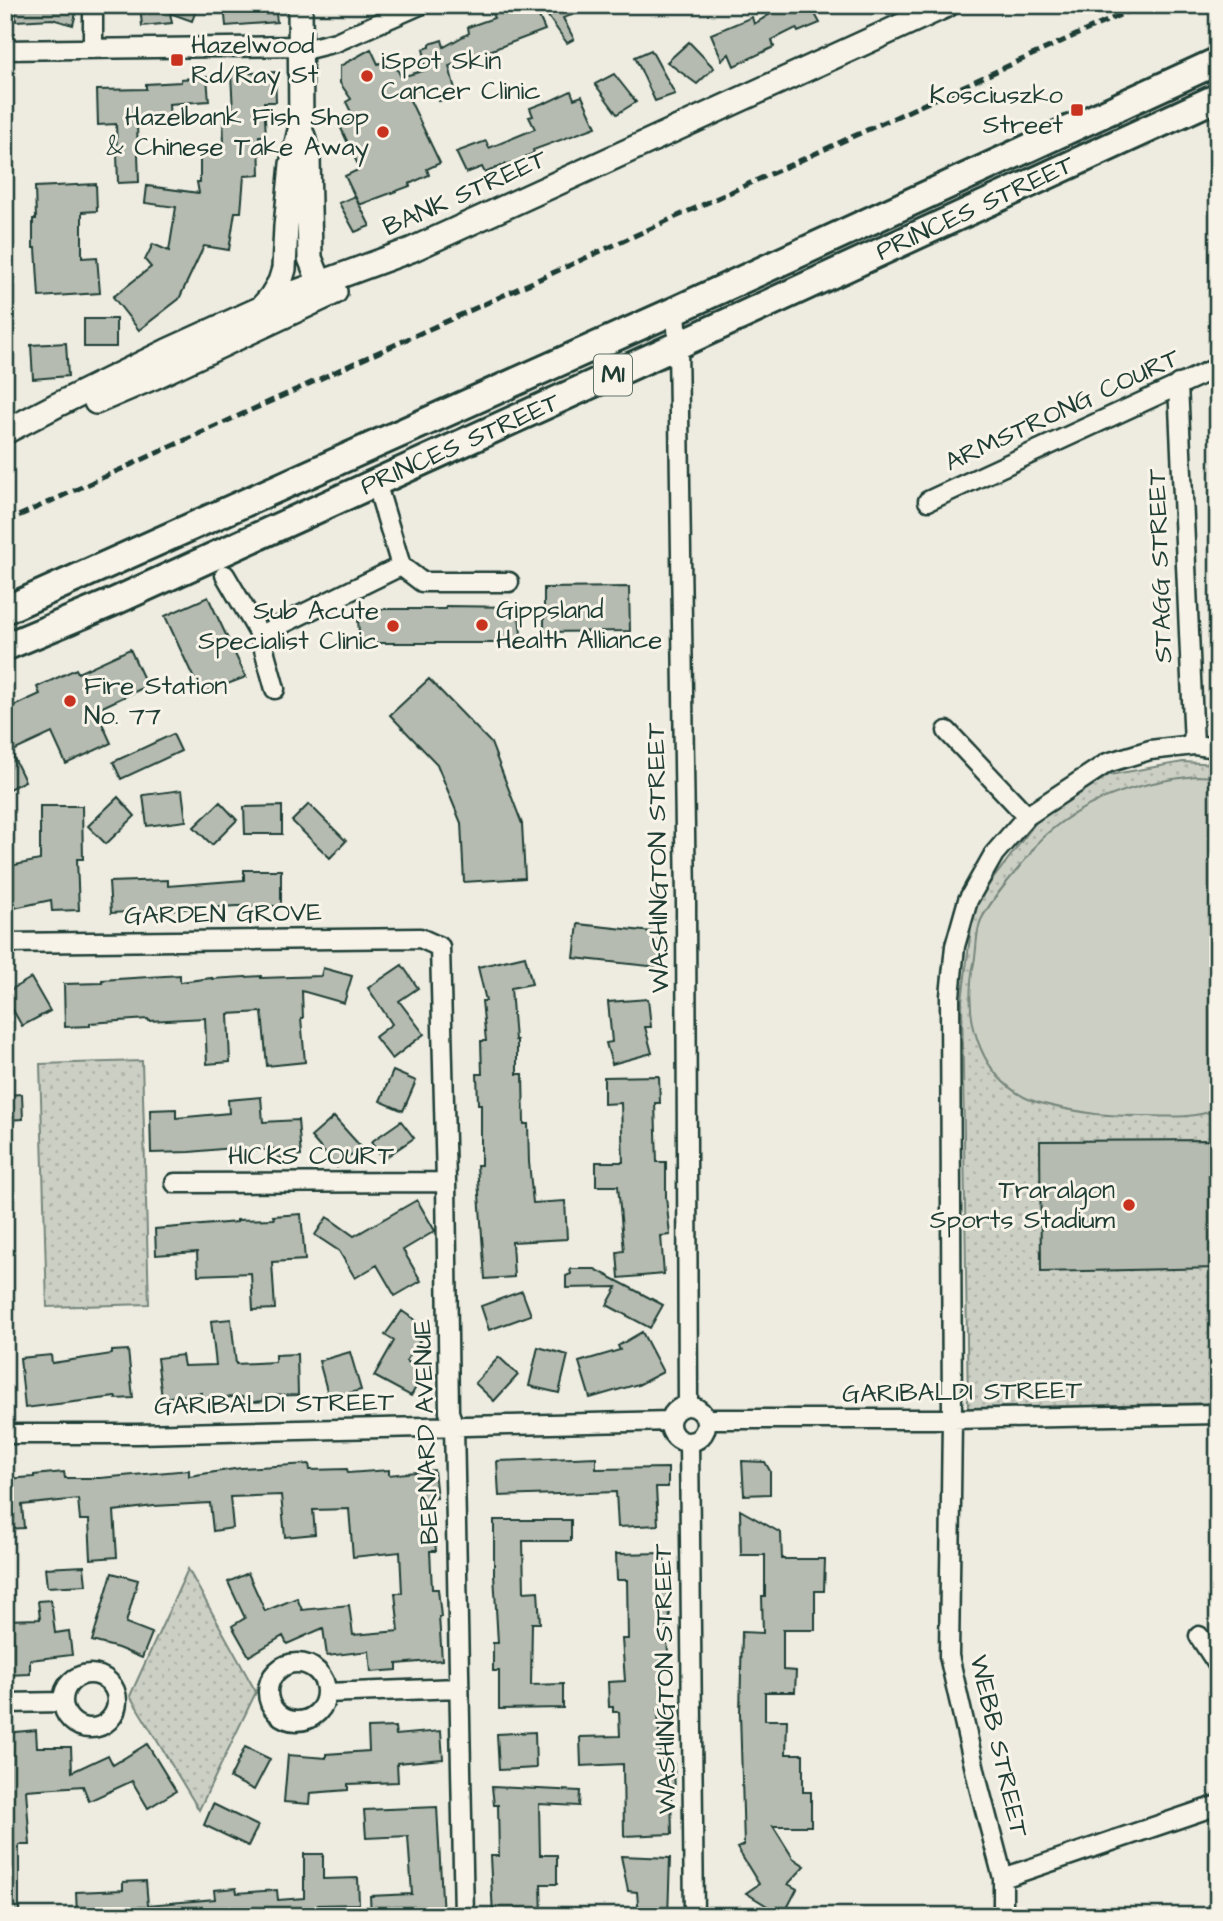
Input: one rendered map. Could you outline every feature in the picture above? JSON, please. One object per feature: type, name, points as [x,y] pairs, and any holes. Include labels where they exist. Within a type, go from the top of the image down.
[{"type":"highway","name":"PRINCES STREET","points":[[5,610],[676,310],[1218,61]]},
{"type":"highway","name":"PRINCES STREET","points":[[5,647],[111,603],[1218,97]]},
{"type":"main road","points":[[300,5],[301,126],[308,156],[311,292]]},
{"type":"main road","name":"BANK STREET","points":[[5,433],[155,357],[260,310],[311,292],[411,250],[947,5]]},
{"type":"main road","points":[[260,310],[276,289],[284,269],[292,164],[301,126]]},
{"type":"main road","points":[[284,269],[311,292]]},
{"type":"main road","points":[[5,433],[74,411],[152,378],[311,292]]},
{"type":"street","points":[[93,5],[93,48]]},
{"type":"street","points":[[5,51],[93,48],[312,48],[336,43],[419,5]]},
{"type":"street","name":"WASHINGTON STREET","points":[[676,310],[686,901],[688,1405]]},
{"type":"street","name":"ARMSTRONG COURT","points":[[928,501],[1218,367]]},
{"type":"street","name":"STAGG STREET","points":[[1178,384],[1194,745]]},
{"type":"street","points":[[376,482],[401,566],[422,582],[509,582]]},
{"type":"street","points":[[260,635],[401,566]]},
{"type":"street","points":[[225,575],[260,635],[275,689]]},
{"type":"street","points":[[947,731],[1027,816]]},
{"type":"street","name":"WEBB STREET","points":[[1003,1916],[1003,1878],[949,1656],[952,1419],[950,996],[956,946],[968,900],[994,854],[1027,816],[1107,763],[1150,750],[1194,745],[1218,748]]},
{"type":"street","name":"GARDEN GROVE","points":[[5,943],[420,938],[440,947]]},
{"type":"street","name":"BERNARD AVENUE","points":[[440,947],[449,1412],[454,1426],[464,1916]]},
{"type":"street","name":"HICKS COURT","points":[[175,1183],[446,1182]]},
{"type":"street","points":[[688,1405],[700,1409],[707,1426],[701,1437],[689,1442],[677,1438],[670,1427],[676,1410],[688,1405]]},
{"type":"street","name":"GARIBALDI STREET","points":[[706,1419],[952,1419],[1218,1414]]},
{"type":"street","name":"GARIBALDI STREET","points":[[5,1434],[137,1434],[670,1421]]},
{"type":"street","name":"WASHINGTON STREET","points":[[689,1442],[694,1916]]},
{"type":"street","points":[[1199,1636],[1218,1665]]},
{"type":"street","points":[[326,1693],[458,1688]]},
{"type":"street","points":[[5,1703],[63,1702]]},
{"type":"street","points":[[1003,1878],[1218,1805]]},
{"type":"shaded area","points":[[1183,762],[1218,764],[1218,1403],[968,1408],[962,1001],[974,904],[1037,821],[1109,775]]},
{"type":"shaded area","points":[[1196,776],[1218,777],[1218,1109],[1201,1114],[1167,1117],[1109,1115],[1059,1108],[1024,1097],[1010,1088],[988,1063],[975,1033],[970,1000],[971,980],[977,934],[985,912],[1039,841],[1075,813],[1133,788]]},
{"type":"shaded area","points":[[142,1061],[149,1304],[47,1307],[40,1064]]},
{"type":"shaded area","points":[[188,1569],[256,1692],[199,1810],[130,1696]]},
{"type":"building","points":[[14,5],[78,5],[73,25],[52,19],[16,21]]},
{"type":"building","points":[[140,5],[198,5],[192,21],[170,13],[172,23],[142,26]]},
{"type":"building","points":[[224,5],[275,5],[277,22],[226,26]]},
{"type":"building","points":[[517,5],[534,5],[545,30],[449,66],[457,97],[439,101],[435,87],[406,92],[440,163],[427,169],[429,175],[409,184],[410,186],[359,205],[345,176],[360,169],[339,124],[354,118],[346,102],[351,99],[340,83],[340,66],[371,49],[378,64],[392,58],[401,77],[426,70],[423,49],[430,47],[430,44],[442,40],[444,47],[469,33],[468,27],[494,18],[492,14]]},
{"type":"building","points":[[540,5],[595,7],[563,18],[574,39],[567,43]]},
{"type":"building","points":[[785,5],[810,5],[820,23],[798,32],[796,28],[772,40],[774,47],[734,66],[729,54],[722,60],[711,34],[752,17],[754,24]]},
{"type":"building","points":[[689,42],[714,68],[697,84],[667,62]]},
{"type":"building","points":[[651,50],[675,94],[655,101],[635,57]]},
{"type":"building","points":[[275,72],[276,102],[264,102],[266,136],[259,136],[260,175],[244,176],[241,212],[235,212],[229,250],[204,246],[179,299],[139,330],[113,297],[151,267],[145,260],[153,244],[169,251],[176,207],[145,203],[147,186],[199,193],[197,182],[200,182],[200,146],[224,145],[223,112],[233,111],[231,74]]},
{"type":"building","points":[[614,74],[636,102],[617,114],[595,84]]},
{"type":"building","points":[[207,77],[209,101],[169,104],[170,124],[137,125],[139,182],[118,183],[116,124],[98,125],[97,90],[146,89],[146,84]]},
{"type":"building","points":[[571,91],[574,99],[582,96],[596,127],[533,150],[534,153],[505,166],[485,173],[482,167],[466,173],[456,152],[486,141],[489,148],[535,129],[529,117],[533,116],[530,108]]},
{"type":"building","points":[[96,184],[97,211],[82,212],[82,258],[97,257],[100,293],[39,297],[36,248],[33,248],[35,187]]},
{"type":"building","points":[[355,196],[370,226],[355,232],[339,203]]},
{"type":"building","points":[[84,319],[116,319],[116,347],[84,347]]},
{"type":"building","points":[[66,343],[68,376],[33,379],[31,345]]},
{"type":"building","points":[[629,587],[630,631],[544,632],[544,588]]},
{"type":"building","points":[[208,597],[246,677],[201,694],[165,616]]},
{"type":"building","points":[[446,606],[518,607],[522,643],[360,643],[357,609],[445,609]]},
{"type":"building","name":"Fire Station No. 77","points":[[130,649],[147,686],[96,710],[111,743],[66,764],[52,733],[11,752],[25,781],[5,791],[5,710],[40,694],[37,687],[76,669],[78,673]]},
{"type":"building","points":[[429,679],[491,743],[522,824],[525,878],[464,882],[461,823],[437,764],[390,715]]},
{"type":"building","points":[[173,734],[181,751],[121,779],[113,762]]},
{"type":"building","points":[[182,790],[186,821],[147,826],[143,795]]},
{"type":"building","points":[[118,797],[135,816],[106,844],[88,826]]},
{"type":"building","points":[[220,802],[237,820],[212,845],[194,827]]},
{"type":"building","points":[[309,804],[346,841],[330,858],[292,821]]},
{"type":"building","points":[[40,806],[82,806],[83,859],[77,859],[79,910],[52,911],[51,900],[5,910],[5,867],[40,860]]},
{"type":"building","points":[[282,806],[282,834],[245,834],[244,807]]},
{"type":"building","points":[[244,870],[281,870],[281,906],[111,913],[109,882],[168,880],[168,886],[244,880]]},
{"type":"building","points":[[578,924],[662,933],[658,967],[574,958]]},
{"type":"building","points":[[525,956],[532,984],[511,988],[517,1040],[517,1074],[523,1074],[524,1124],[528,1124],[533,1203],[565,1201],[567,1239],[512,1242],[514,1277],[485,1279],[477,1165],[481,1165],[481,1104],[478,1104],[477,1074],[482,1074],[481,1041],[486,1041],[482,1001],[486,1001],[478,967]]},
{"type":"building","points":[[402,965],[418,988],[399,1001],[424,1034],[392,1059],[375,1037],[392,1024],[368,988]]},
{"type":"building","points":[[323,968],[352,976],[344,1003],[302,991],[301,1018],[305,1062],[267,1066],[262,1012],[228,1014],[230,1062],[207,1064],[205,1018],[148,1019],[65,1027],[64,984],[180,975],[180,982],[212,978],[321,976]]},
{"type":"building","points":[[31,978],[50,1011],[22,1026],[5,993]]},
{"type":"building","points":[[648,999],[651,1027],[645,1027],[652,1053],[612,1064],[606,1043],[612,1042],[608,1002]]},
{"type":"building","points":[[393,1071],[416,1081],[403,1111],[380,1101]]},
{"type":"building","points":[[659,1076],[660,1103],[655,1103],[657,1162],[666,1162],[670,1235],[661,1236],[664,1274],[619,1278],[617,1252],[624,1251],[618,1186],[596,1186],[596,1162],[623,1162],[621,1103],[604,1104],[604,1077]]},
{"type":"building","points":[[22,1094],[23,1119],[5,1120],[5,1095]]},
{"type":"building","points":[[261,1097],[263,1122],[298,1120],[301,1156],[275,1158],[274,1149],[233,1153],[232,1148],[151,1153],[150,1110],[176,1109],[176,1118],[229,1113],[228,1100]]},
{"type":"building","points":[[334,1117],[361,1147],[337,1167],[311,1137]]},
{"type":"building","points":[[401,1121],[414,1138],[383,1159],[371,1142]]},
{"type":"building","name":"Traralgon Sports Stadium","points":[[1218,1140],[1218,1268],[1041,1272],[1040,1141]]},
{"type":"building","points":[[417,1200],[435,1231],[403,1250],[421,1281],[395,1296],[377,1265],[355,1278],[339,1251],[315,1235],[327,1217],[354,1236]]},
{"type":"building","points":[[301,1214],[305,1260],[272,1262],[275,1309],[253,1310],[251,1273],[198,1275],[197,1252],[156,1255],[155,1229],[237,1220],[274,1219],[273,1216]]},
{"type":"building","points":[[570,1269],[595,1269],[663,1305],[650,1328],[607,1305],[617,1287],[566,1288],[566,1276],[571,1274]]},
{"type":"building","points":[[522,1291],[531,1315],[489,1330],[481,1306]]},
{"type":"building","points":[[402,1311],[428,1329],[406,1361],[425,1371],[411,1396],[374,1376],[394,1341],[385,1335]]},
{"type":"building","points":[[231,1319],[236,1364],[275,1362],[275,1355],[297,1354],[298,1395],[263,1396],[264,1401],[243,1403],[242,1397],[201,1398],[201,1393],[162,1398],[157,1358],[182,1355],[184,1366],[216,1365],[211,1321]]},
{"type":"building","points":[[642,1332],[663,1372],[638,1385],[590,1398],[579,1362],[620,1350],[618,1346]]},
{"type":"building","points":[[538,1347],[568,1355],[559,1393],[529,1386]]},
{"type":"building","points":[[128,1350],[133,1398],[116,1397],[25,1408],[20,1358],[51,1355],[52,1363]]},
{"type":"building","points":[[350,1352],[361,1390],[329,1398],[319,1361]]},
{"type":"building","points":[[499,1357],[518,1375],[494,1401],[475,1383]]},
{"type":"building","points":[[596,1457],[596,1469],[668,1468],[668,1487],[656,1487],[658,1525],[618,1527],[616,1492],[499,1496],[497,1461]]},
{"type":"building","points":[[742,1461],[765,1462],[770,1471],[770,1494],[744,1495]]},
{"type":"building","points":[[309,1464],[310,1470],[347,1469],[348,1473],[389,1470],[389,1475],[434,1470],[437,1498],[423,1499],[424,1520],[433,1520],[436,1551],[430,1551],[432,1589],[438,1589],[442,1660],[397,1664],[397,1670],[371,1672],[369,1651],[327,1656],[323,1628],[287,1644],[283,1636],[249,1656],[232,1626],[245,1618],[228,1582],[248,1573],[265,1611],[297,1598],[302,1610],[349,1605],[353,1635],[399,1631],[395,1593],[402,1593],[400,1552],[353,1557],[349,1509],[313,1510],[315,1534],[285,1537],[281,1495],[230,1497],[233,1528],[213,1531],[210,1503],[114,1511],[117,1557],[91,1559],[89,1520],[80,1520],[78,1499],[22,1505],[24,1528],[5,1529],[5,1479],[64,1472],[65,1478],[100,1478],[189,1470],[189,1476],[241,1468]]},
{"type":"building","points":[[740,1510],[781,1533],[782,1559],[825,1559],[824,1591],[815,1591],[815,1630],[783,1630],[783,1670],[796,1671],[795,1692],[765,1692],[765,1720],[787,1720],[786,1754],[803,1754],[803,1792],[811,1792],[811,1826],[773,1826],[793,1858],[805,1866],[788,1884],[797,1889],[783,1916],[768,1916],[772,1909],[746,1893],[759,1884],[737,1848],[744,1845],[740,1713],[742,1632],[763,1633],[762,1596],[765,1596],[765,1555],[741,1555]]},
{"type":"building","points":[[494,1520],[571,1520],[571,1541],[523,1541],[524,1592],[538,1591],[540,1623],[532,1623],[531,1685],[563,1684],[563,1708],[499,1709],[499,1671],[493,1671],[493,1643],[498,1643]]},
{"type":"building","points":[[664,1553],[666,1593],[669,1593],[670,1624],[666,1625],[669,1667],[660,1667],[662,1710],[658,1710],[661,1765],[674,1764],[672,1834],[624,1836],[623,1764],[581,1766],[580,1737],[620,1736],[619,1712],[613,1712],[613,1707],[609,1707],[608,1682],[625,1681],[622,1639],[628,1639],[627,1580],[617,1580],[616,1554]]},
{"type":"building","points":[[84,1566],[86,1585],[47,1587],[45,1568]]},
{"type":"building","points":[[112,1573],[138,1580],[126,1623],[152,1633],[142,1658],[92,1641]]},
{"type":"building","points":[[51,1600],[55,1633],[69,1631],[72,1655],[30,1660],[30,1674],[6,1675],[5,1620],[40,1619],[38,1601]]},
{"type":"building","points":[[395,1727],[396,1735],[441,1731],[443,1759],[397,1763],[398,1782],[348,1784],[348,1790],[310,1793],[309,1804],[284,1802],[288,1755],[326,1758],[326,1754],[369,1751],[368,1728]]},
{"type":"building","points":[[36,1730],[37,1747],[71,1747],[72,1772],[108,1755],[113,1765],[147,1744],[176,1791],[148,1808],[132,1781],[89,1801],[83,1786],[26,1790],[30,1845],[19,1845],[19,1916],[5,1916],[5,1733]]},
{"type":"building","points":[[535,1732],[536,1768],[499,1770],[497,1734]]},
{"type":"building","points":[[245,1747],[270,1759],[254,1790],[230,1778]]},
{"type":"building","points":[[492,1787],[580,1791],[579,1806],[539,1804],[540,1855],[557,1855],[557,1884],[541,1884],[542,1916],[493,1916],[490,1856],[499,1856],[498,1805],[494,1805]]},
{"type":"building","points":[[213,1804],[258,1826],[248,1846],[204,1825]]},
{"type":"building","points":[[437,1807],[443,1916],[371,1916],[370,1896],[412,1894],[408,1836],[366,1838],[364,1810]]},
{"type":"building","points":[[304,1854],[323,1854],[323,1879],[358,1878],[359,1904],[318,1905],[319,1916],[77,1916],[76,1892],[123,1890],[123,1882],[146,1881],[148,1905],[215,1899],[214,1890],[236,1888],[237,1893],[277,1890],[278,1900],[304,1898]]},
{"type":"building","points":[[621,1856],[670,1858],[668,1916],[639,1916],[637,1892],[628,1891]]},
{"type":"railway","points":[[5,522],[1142,5]]},
{"type":"place","name":"Hazelwood Rd/Ray St","points":[[177,60]]},
{"type":"place","name":"iSpot Skin Cancer Clinic","points":[[367,76]]},
{"type":"place","name":"Kosciuszko Street","points":[[1077,110]]},
{"type":"place","name":"Hazelbank Fish Shop & Chinese Take Away","points":[[383,132]]},
{"type":"place","name":"Gippsland Health Alliance","points":[[482,625]]},
{"type":"place","name":"Sub Acute Specialist Clinic","points":[[393,626]]},
{"type":"place","name":"Fire Station No. 77","points":[[70,701]]},
{"type":"place","name":"Traralgon Sports Stadium","points":[[1129,1205]]}]
